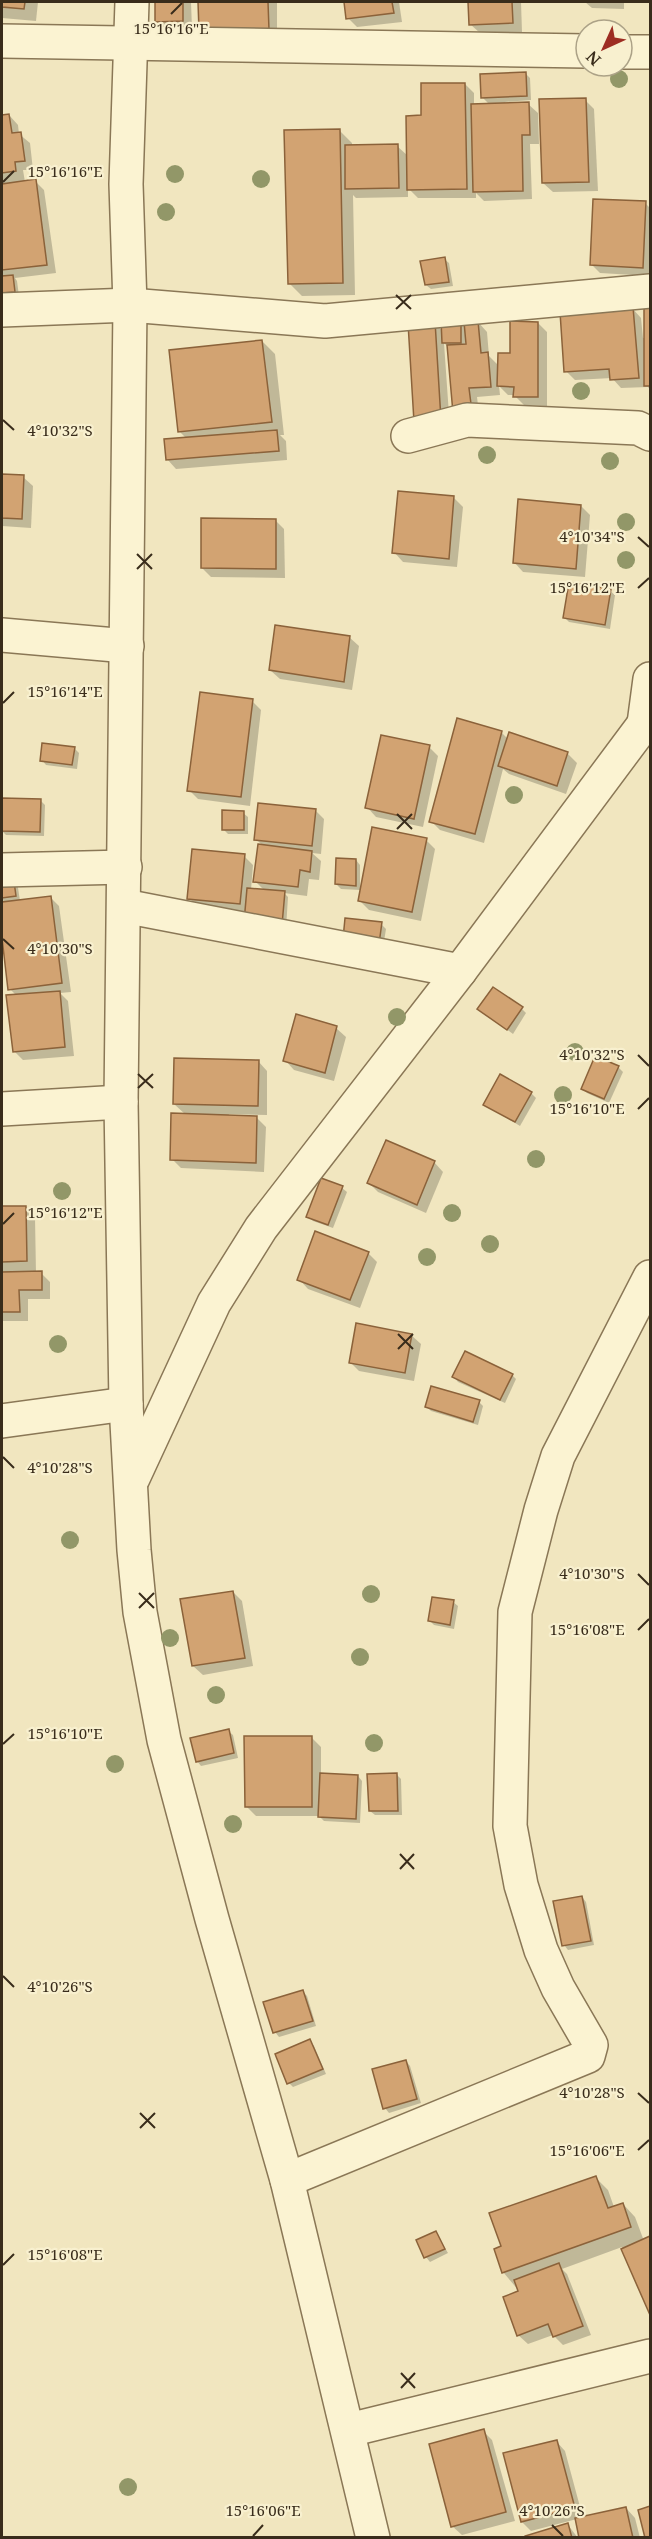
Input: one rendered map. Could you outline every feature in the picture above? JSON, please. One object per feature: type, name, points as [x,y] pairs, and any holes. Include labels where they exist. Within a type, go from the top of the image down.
[{"type":"street","points":[[132,2],[126,184],[130,305],[121,1102],[126,1404],[134,1550],[140,1612],[164,1740],[212,1919],[287,2180],[349,2430],[373,2538]]},
{"type":"street","points":[[2,41],[574,51]]},
{"type":"street","points":[[634,51],[651,52]]},
{"type":"street","points":[[2,310],[130,305],[325,321],[651,291]]},
{"type":"street","points":[[408,436],[467,420],[638,428],[651,434]]},
{"type":"street","points":[[2,635],[127,645]]},
{"type":"street","points":[[131,1482],[214,1303],[261,1228],[460,971],[647,720],[651,679]]},
{"type":"street","points":[[2,870],[125,867]]},
{"type":"street","points":[[124,906],[460,971]]},
{"type":"street","points":[[2,1109],[121,1102]]},
{"type":"street","points":[[287,2180],[588,2056],[591,2045],[558,1988],[541,1950],[521,1885],[510,1826],[515,1612],[541,1510],[558,1456],[651,1277]]},
{"type":"street","points":[[2,1421],[126,1404]]},
{"type":"street","points":[[349,2430],[651,2356]]},
{"type":"building","points":[[2,2],[25,2],[24,9],[2,7]]},
{"type":"building","points":[[155,2],[183,2],[183,21],[155,22]]},
{"type":"building","points":[[198,2],[268,2],[269,30],[199,31]]},
{"type":"building","points":[[344,2],[392,2],[394,13],[346,19]]},
{"type":"building","points":[[468,2],[512,2],[513,23],[469,25]]},
{"type":"building","points":[[526,72],[527,96],[481,98],[480,74]]},
{"type":"building","points":[[421,83],[465,83],[467,189],[407,190],[406,116],[421,115]]},
{"type":"building","points":[[586,98],[589,182],[542,183],[539,99]]},
{"type":"building","points":[[529,102],[530,135],[522,135],[523,191],[473,192],[471,104]]},
{"type":"building","points":[[9,114],[12,133],[21,132],[25,161],[15,162],[16,171],[2,173],[2,115]]},
{"type":"building","points":[[340,129],[343,283],[288,284],[284,130]]},
{"type":"building","points":[[398,144],[399,188],[345,189],[345,145]]},
{"type":"building","points":[[36,179],[47,265],[2,270],[2,184]]},
{"type":"building","points":[[593,199],[646,201],[643,268],[590,265]]},
{"type":"building","points":[[445,257],[449,282],[425,285],[420,261]]},
{"type":"building","points":[[13,275],[15,292],[2,293],[2,276]]},
{"type":"building","points":[[644,303],[650,303],[650,386],[644,386]]},
{"type":"building","points":[[633,307],[639,378],[610,380],[609,369],[564,372],[560,312]]},
{"type":"building","points":[[441,320],[461,320],[461,343],[442,343]]},
{"type":"building","points":[[435,321],[441,420],[414,422],[408,323]]},
{"type":"building","points":[[478,321],[481,353],[488,352],[491,387],[469,388],[472,412],[453,413],[447,345],[466,344],[464,322]]},
{"type":"building","points":[[510,321],[538,322],[538,397],[513,397],[514,387],[497,386],[498,353],[510,353]]},
{"type":"building","points":[[262,340],[272,422],[178,432],[169,350]]},
{"type":"building","points":[[277,430],[279,451],[166,460],[164,439]]},
{"type":"building","points":[[2,474],[24,475],[22,519],[2,518]]},
{"type":"building","points":[[398,491],[454,496],[449,559],[392,553]]},
{"type":"building","points":[[518,499],[581,505],[576,569],[513,563]]},
{"type":"building","points":[[201,518],[276,519],[276,569],[201,568]]},
{"type":"building","points":[[569,582],[611,589],[605,625],[563,618]]},
{"type":"building","points":[[275,625],[350,636],[344,682],[269,670]]},
{"type":"building","points":[[200,692],[253,699],[241,797],[187,791]]},
{"type":"building","points":[[457,718],[502,731],[475,834],[429,822]]},
{"type":"building","points":[[509,732],[568,752],[557,786],[498,766]]},
{"type":"building","points":[[381,735],[430,745],[414,819],[365,808]]},
{"type":"building","points":[[42,743],[75,747],[72,765],[40,761]]},
{"type":"building","points":[[2,798],[41,799],[40,832],[2,831]]},
{"type":"building","points":[[258,803],[316,809],[312,846],[254,840]]},
{"type":"building","points":[[222,810],[244,811],[244,830],[222,830]]},
{"type":"building","points":[[372,827],[427,838],[412,912],[358,901]]},
{"type":"building","points":[[258,844],[312,851],[310,872],[300,870],[298,887],[253,882]]},
{"type":"building","points":[[192,849],[245,854],[240,904],[187,899]]},
{"type":"building","points":[[336,858],[356,859],[356,886],[335,884]]},
{"type":"building","points":[[13,874],[16,896],[2,898],[2,876]]},
{"type":"building","points":[[247,888],[285,891],[282,925],[244,922]]},
{"type":"building","points":[[51,896],[62,983],[8,990],[2,938],[2,902]]},
{"type":"building","points":[[345,918],[382,922],[379,944],[343,939]]},
{"type":"building","points":[[493,987],[523,1007],[507,1030],[477,1009]]},
{"type":"building","points":[[60,991],[65,1047],[13,1052],[6,995]]},
{"type":"building","points":[[296,1014],[337,1026],[325,1073],[283,1061]]},
{"type":"building","points":[[595,1056],[619,1066],[604,1099],[581,1089]]},
{"type":"building","points":[[174,1058],[259,1060],[258,1106],[173,1104]]},
{"type":"building","points":[[500,1074],[532,1092],[515,1122],[483,1105]]},
{"type":"building","points":[[171,1113],[257,1116],[256,1163],[170,1160]]},
{"type":"building","points":[[386,1140],[435,1161],[417,1205],[367,1183]]},
{"type":"building","points":[[321,1178],[343,1186],[328,1225],[306,1217]]},
{"type":"building","points":[[2,1206],[26,1206],[27,1261],[2,1262]]},
{"type":"building","points":[[315,1231],[369,1252],[350,1300],[297,1280]]},
{"type":"building","points":[[42,1271],[42,1290],[19,1290],[20,1312],[2,1312],[2,1272]]},
{"type":"building","points":[[356,1323],[412,1334],[405,1373],[349,1363]]},
{"type":"building","points":[[465,1351],[513,1374],[500,1400],[452,1377]]},
{"type":"building","points":[[431,1386],[480,1400],[473,1422],[425,1407]]},
{"type":"building","points":[[233,1591],[245,1658],[192,1666],[180,1599]]},
{"type":"building","points":[[432,1597],[454,1600],[450,1625],[428,1621]]},
{"type":"building","points":[[229,1729],[234,1753],[196,1762],[190,1738]]},
{"type":"building","points":[[244,1736],[312,1736],[312,1807],[245,1807]]},
{"type":"building","points":[[320,1773],[358,1775],[356,1819],[318,1817]]},
{"type":"building","points":[[397,1773],[398,1811],[369,1811],[367,1774]]},
{"type":"building","points":[[582,1896],[591,1941],[562,1946],[553,1901]]},
{"type":"building","points":[[303,1990],[313,2021],[273,2033],[263,2002]]},
{"type":"building","points":[[310,2039],[323,2069],[287,2084],[275,2054]]},
{"type":"building","points":[[406,2060],[417,2099],[383,2109],[372,2069]]},
{"type":"building","points":[[596,2176],[608,2208],[623,2203],[631,2227],[502,2273],[494,2249],[501,2246],[489,2213]]},
{"type":"building","points":[[436,2231],[445,2249],[424,2258],[416,2240]]},
{"type":"building","points":[[650,2236],[650,2315],[621,2249]]},
{"type":"building","points":[[559,2263],[583,2326],[553,2337],[548,2324],[517,2336],[503,2297],[518,2291],[514,2280]]},
{"type":"building","points":[[484,2429],[506,2512],[451,2527],[429,2444]]},
{"type":"building","points":[[557,2440],[575,2508],[521,2522],[503,2453]]},
{"type":"building","points":[[650,2506],[650,2538],[645,2538],[638,2510]]},
{"type":"building","points":[[626,2507],[633,2538],[579,2538],[575,2518]]},
{"type":"building","points":[[568,2523],[572,2538],[525,2538],[525,2536]]}]
